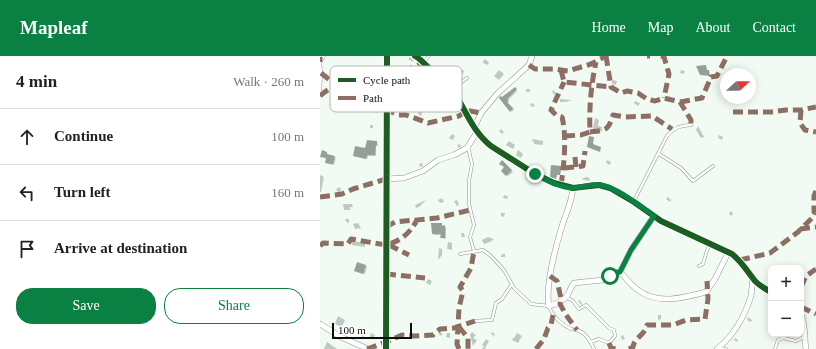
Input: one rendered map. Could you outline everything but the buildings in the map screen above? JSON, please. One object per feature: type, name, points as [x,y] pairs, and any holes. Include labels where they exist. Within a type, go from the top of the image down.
[{"type":"street","points":[[387,56],[387,66]]},
{"type":"street","points":[[415,56],[423,59]]},
{"type":"street","points":[[386,179],[404,178],[423,171],[438,160],[454,155],[468,146],[481,113],[497,94],[529,65],[532,56]]},
{"type":"street","points":[[462,107],[475,130],[491,146],[535,174],[554,183],[573,188],[600,185],[610,188],[634,202],[661,221],[709,243],[740,260],[762,287],[768,290]]},
{"type":"street","points":[[386,349],[387,112]]},
{"type":"street","points":[[573,188],[572,196],[561,228],[550,276],[549,306],[566,297],[570,288],[574,284],[603,280],[613,273],[620,272]]},
{"type":"street","points":[[620,272],[631,250],[654,216]]},
{"type":"street","points":[[620,272],[639,291],[656,298],[673,299],[706,292],[715,279],[728,253]]},
{"type":"street","points":[[717,349],[734,333],[751,296],[753,277]]},
{"type":"street","points":[[320,324],[341,337],[368,349]]},
{"type":"street","points":[[804,324],[806,349]]},
{"type":"lane","points":[[320,91],[320,62],[324,56]]},
{"type":"lane","points":[[423,59],[429,56]]},
{"type":"lane","points":[[462,81],[466,78]]},
{"type":"lane","points":[[634,202],[667,136],[672,129],[685,125],[691,126]]},
{"type":"lane","points":[[468,146],[472,164],[469,181],[469,204],[474,225],[470,237],[474,251]]},
{"type":"lane","points":[[659,154],[682,168],[693,181],[713,166]]},
{"type":"lane","points":[[699,266],[703,264],[709,243]]},
{"type":"lane","points":[[460,254],[483,250],[504,270],[512,284],[531,304],[549,306],[553,315],[560,322],[573,330],[577,330],[591,342],[594,349]]},
{"type":"lane","points":[[475,322],[492,320],[496,303],[502,300],[512,284]]},
{"type":"lane","points":[[566,297],[579,309],[586,305],[609,328],[614,330],[615,336],[609,343],[598,339],[591,342]]},
{"type":"lane","points":[[775,349],[778,340],[783,338],[796,342],[805,337]]},
{"type":"lane","points":[[717,349],[726,349]]},
{"type":"marked path","points":[[606,56],[611,87],[621,93],[627,91],[638,93],[647,99],[655,101],[664,98],[680,102],[691,120],[691,125]]},
{"type":"marked path","points":[[529,65],[535,69],[568,71],[591,64],[606,56]]},
{"type":"marked path","points":[[661,56],[664,57],[669,74],[664,98]]},
{"type":"marked path","points":[[680,102],[702,98],[711,77],[717,76],[727,56]]},
{"type":"marked path","points":[[320,57],[320,62]]},
{"type":"marked path","points":[[415,66],[424,62]]},
{"type":"marked path","points":[[565,136],[581,135],[590,132],[591,97],[596,62]]},
{"type":"marked path","points":[[561,70],[564,82],[611,87]]},
{"type":"marked path","points":[[321,73],[330,80]]},
{"type":"marked path","points":[[561,185],[564,151],[564,125],[562,117],[556,115],[551,110],[564,82]]},
{"type":"marked path","points":[[320,96],[330,89]]},
{"type":"marked path","points":[[733,112],[771,112],[801,110],[816,107]]},
{"type":"marked path","points":[[392,112],[398,115],[406,115],[428,123],[459,116],[464,110],[481,113]]},
{"type":"marked path","points":[[801,110],[800,123],[805,130],[816,132]]},
{"type":"marked path","points":[[590,132],[606,129],[610,124],[613,115],[625,117],[652,116],[672,129]]},
{"type":"marked path","points":[[564,168],[583,166],[585,151]]},
{"type":"marked path","points":[[575,157],[576,167]]},
{"type":"marked path","points":[[320,197],[342,194],[386,179]]},
{"type":"marked path","points":[[816,191],[814,196],[814,212],[816,213]]},
{"type":"marked path","points":[[386,227],[395,222],[437,218],[470,210]]},
{"type":"marked path","points":[[740,260],[770,253],[798,232],[816,214]]},
{"type":"marked path","points":[[320,246],[323,243],[348,244],[351,239],[386,245],[404,236],[417,220]]},
{"type":"marked path","points":[[800,229],[816,227]]},
{"type":"marked path","points":[[389,245],[409,255]]},
{"type":"marked path","points":[[459,349],[457,344],[459,308],[463,291],[460,287],[471,268],[474,251]]},
{"type":"marked path","points":[[804,280],[806,276],[816,269]]},
{"type":"marked path","points":[[386,274],[425,278]]},
{"type":"marked path","points":[[550,276],[557,281],[561,298],[560,304],[577,330]]},
{"type":"marked path","points":[[629,349],[633,347],[635,341],[647,325],[673,325],[686,320],[705,319],[708,299],[707,281]]},
{"type":"marked path","points":[[804,308],[816,314]]},
{"type":"marked path","points":[[536,349],[544,339],[548,328],[551,325],[553,315]]},
{"type":"marked path","points":[[367,349],[402,335],[433,335],[440,329],[454,328],[475,321]]},
{"type":"marked path","points":[[459,327],[468,338],[468,349]]},
{"type":"marked path","points":[[609,343],[611,348],[616,349]]},
{"type":"cycle path","points":[[387,56],[387,66]]},
{"type":"cycle path","points":[[415,56],[427,66]]},
{"type":"cycle path","points":[[462,106],[479,134],[491,146],[535,174],[554,183],[573,188],[599,185],[610,188],[634,202],[661,221],[732,254],[742,263],[755,281],[768,290]]},
{"type":"cycle path","points":[[386,349],[387,112]]},
{"type":"route","points":[[535,174],[548,181],[573,188],[589,185],[600,185],[610,188],[654,216],[631,250],[620,272],[613,273],[610,276]]}]
